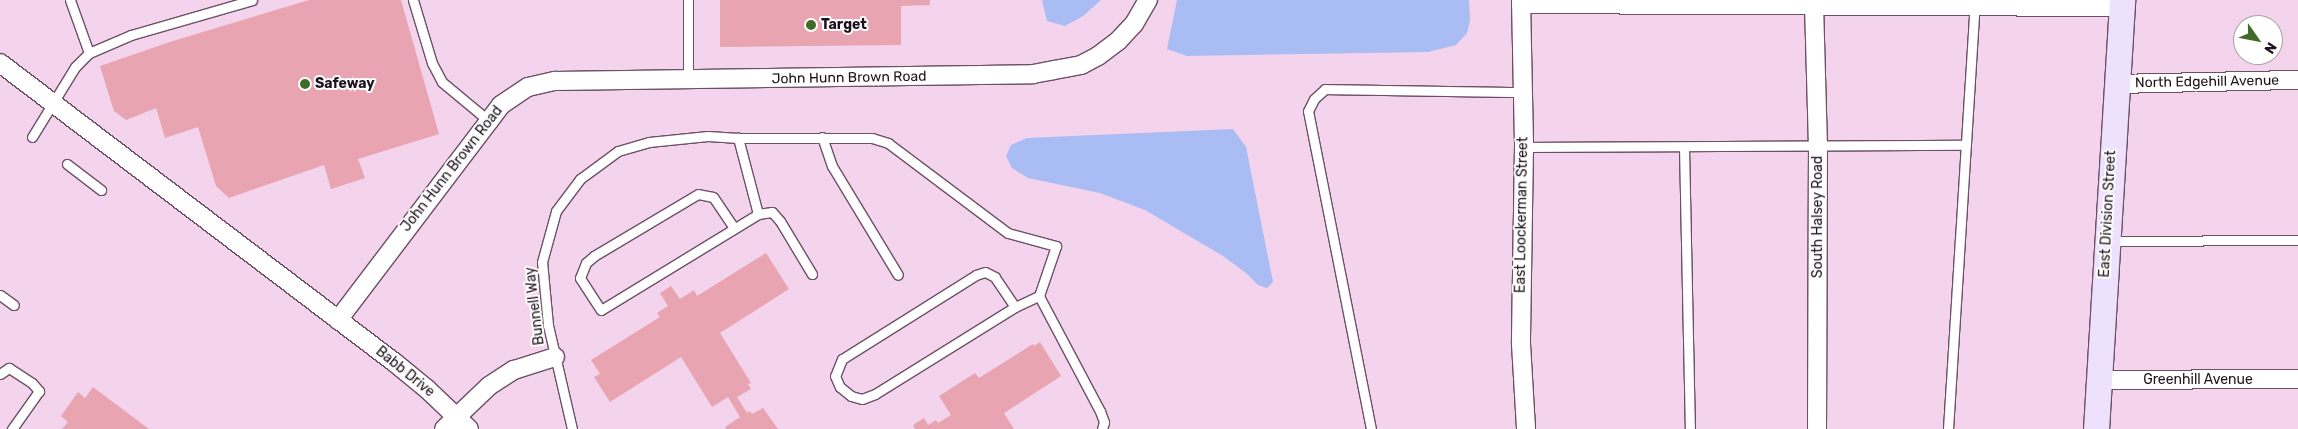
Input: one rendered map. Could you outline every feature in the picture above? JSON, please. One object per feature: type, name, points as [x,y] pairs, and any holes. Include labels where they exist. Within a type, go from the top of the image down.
[{"type":"main road","name":"East Division Street","points":[[2096,429],[2122,3]]},
{"type":"street","name":"John Hunn Brown Road","points":[[338,320],[501,105],[516,94],[541,83],[556,81],[1033,74],[1081,65],[1118,41],[1134,24],[1148,0]]},
{"type":"street","points":[[1521,2],[1814,4],[2122,3]]},
{"type":"street","name":"East Loockerman Street","points":[[1521,2],[1524,147],[1521,344],[1526,429]]},
{"type":"street","name":"South Halsey Road","points":[[1814,4],[1818,144],[1817,429]]},
{"type":"street","points":[[0,63],[338,320]]},
{"type":"street","name":"North Edgehill Avenue","points":[[2116,84],[2298,80]]},
{"type":"street","name":"Babb Drive","points":[[338,320],[407,373],[457,416],[469,429]]},
{"type":"street","points":[[444,429],[489,386],[514,370],[555,357]]},
{"type":"street","name":"Greenhill Avenue","points":[[2098,380],[2298,379]]},
{"type":"lane","points":[[70,0],[89,53]]},
{"type":"lane","points":[[32,137],[75,67],[89,53],[132,35],[252,0]]},
{"type":"lane","points":[[413,0],[432,63],[442,82],[489,120]]},
{"type":"lane","points":[[688,0],[688,80]]},
{"type":"lane","points":[[1948,429],[1975,3]]},
{"type":"lane","points":[[1371,429],[1308,110],[1314,99],[1325,88],[1522,92]]},
{"type":"lane","name":"Bunnell Way","points":[[572,429],[548,325],[542,262],[556,210],[580,179],[618,151],[649,142],[708,136],[738,138],[872,138],[888,143],[1008,232],[1056,246],[1039,296]]},
{"type":"lane","points":[[822,137],[832,166],[898,276]]},
{"type":"lane","points":[[738,138],[758,214]]},
{"type":"lane","points":[[1524,147],[1684,147],[1818,144],[1966,146]]},
{"type":"lane","points":[[1684,147],[1690,429]]},
{"type":"lane","points":[[68,164],[101,190]]},
{"type":"lane","points":[[734,228],[713,197],[698,194],[594,256],[586,263],[580,278],[601,310],[758,214],[772,212],[780,221],[812,274]]},
{"type":"lane","points":[[2107,241],[2298,240]]},
{"type":"lane","points":[[1015,307],[995,277],[984,272],[976,275],[842,359],[835,376],[840,387],[851,396],[862,399],[875,394],[1015,307],[1039,296],[1100,411],[1104,422],[1102,429]]},
{"type":"lane","points":[[0,295],[14,305]]},
{"type":"lane","points":[[0,374],[9,368],[32,383],[38,391],[12,429]]},
{"type":"water","points":[[1042,0],[1101,0],[1083,16],[1065,26],[1047,21]]},
{"type":"water","points":[[1177,0],[1469,0],[1470,21],[1467,33],[1456,45],[1428,52],[1187,56],[1167,49]]},
{"type":"water","points":[[1233,129],[1246,147],[1273,282],[1267,288],[1258,285],[1246,273],[1223,256],[1145,210],[1100,193],[1028,178],[1012,168],[1006,156],[1011,145],[1027,138]]},
{"type":"building","name":"Safeway","points":[[309,0],[401,0],[439,134],[358,159],[365,178],[331,189],[324,165],[229,198],[216,186],[198,127],[165,138],[156,108],[126,120],[114,111],[100,66],[173,41]]},
{"type":"building","name":"Target","points":[[720,0],[930,0],[930,5],[901,6],[901,45],[720,47]]},
{"type":"building","points":[[766,253],[789,289],[720,333],[751,383],[748,384],[751,389],[737,397],[747,413],[750,411],[752,414],[763,408],[778,429],[726,429],[725,427],[740,417],[728,397],[712,407],[681,357],[610,402],[594,377],[600,374],[591,360],[660,317],[657,313],[668,306],[660,293],[671,286],[680,299],[694,290],[697,296]]},
{"type":"building","points":[[1040,342],[1061,376],[1004,413],[1014,429],[915,429],[913,425],[924,418],[928,425],[936,420],[938,423],[951,415],[939,396],[975,373],[979,378],[1033,344],[1034,346]]},
{"type":"building","points":[[93,387],[149,429],[62,429],[68,422],[61,416],[78,392],[85,398]]},
{"type":"place","name":"Target","points":[[811,25]]},
{"type":"place","name":"Safeway","points":[[305,84]]}]
